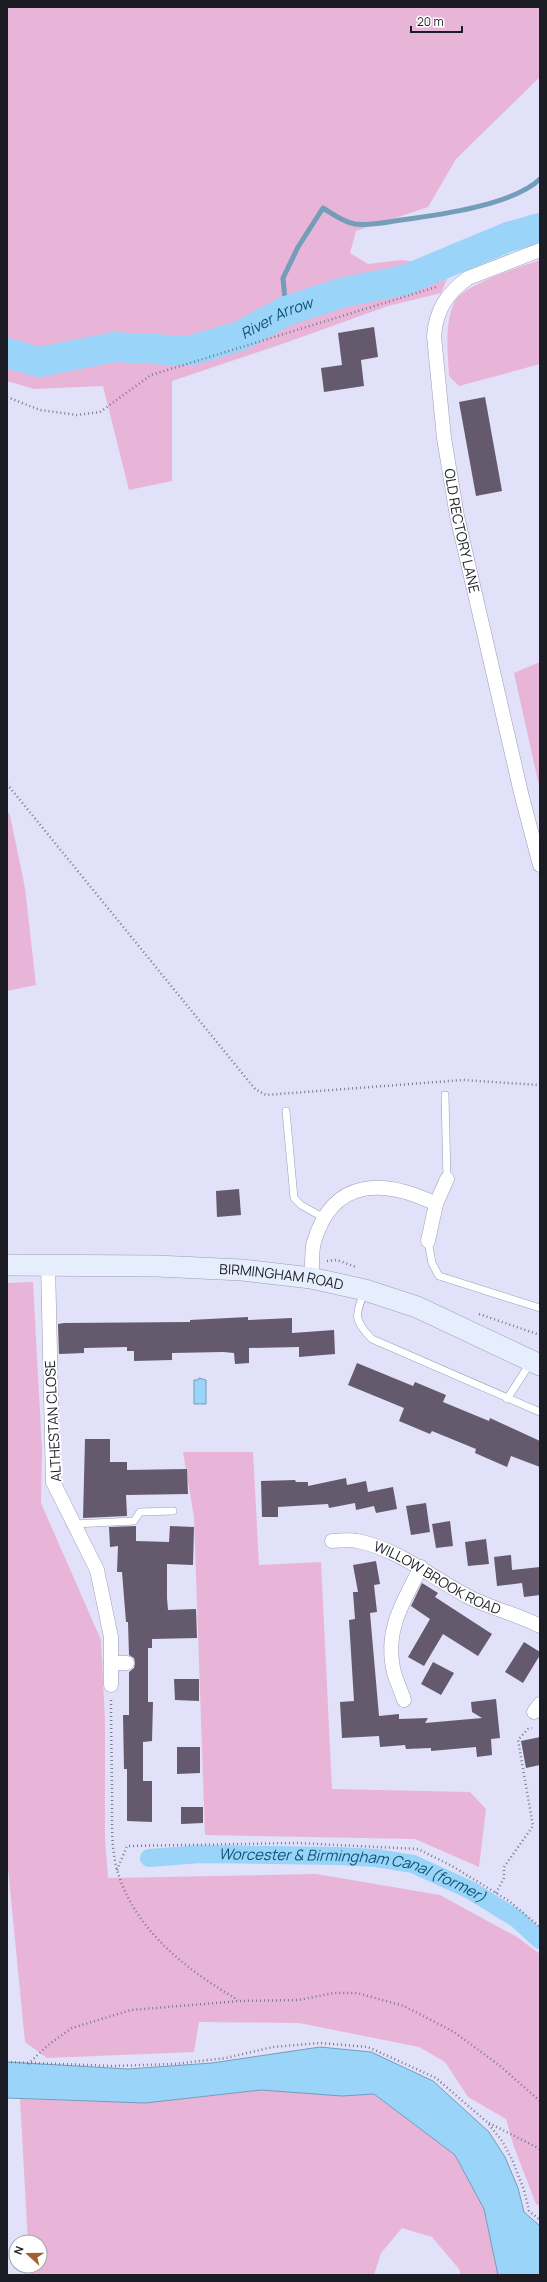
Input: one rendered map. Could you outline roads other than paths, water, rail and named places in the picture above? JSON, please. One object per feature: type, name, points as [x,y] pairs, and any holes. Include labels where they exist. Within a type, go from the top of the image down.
[{"type":"main road","name":"BIRMINGHAM ROAD","points":[[7,1265],[48,1264],[242,1270],[311,1278],[365,1290],[417,1308],[536,1363]]},
{"type":"street","name":"OLD RECTORY LANE","points":[[540,250],[468,278],[450,293],[438,314],[434,336],[450,477],[468,567],[540,865]]},
{"type":"street","points":[[428,1241],[436,1204],[447,1179]]},
{"type":"street","points":[[311,1278],[313,1243],[327,1210],[346,1194],[371,1186],[419,1196],[436,1204]]},
{"type":"street","name":"ALTHESTAN CLOSE","points":[[48,1264],[53,1482],[97,1570],[111,1637],[111,1686]]},
{"type":"street","name":"WILLOW BROOK ROAD","points":[[332,1541],[356,1540],[386,1551],[421,1567],[468,1597],[495,1610],[528,1620],[540,1626]]},
{"type":"street","points":[[404,1700],[393,1669],[391,1645],[396,1617],[421,1567]]},
{"type":"street","points":[[111,1663],[127,1663]]},
{"type":"lane","points":[[446,1095],[447,1179]]},
{"type":"lane","points":[[286,1111],[294,1198],[301,1205],[324,1218]]},
{"type":"lane","points":[[428,1241],[432,1264],[439,1276],[540,1308]]},
{"type":"lane","points":[[365,1290],[356,1312],[360,1326],[372,1339],[507,1399],[540,1412]]},
{"type":"lane","points":[[507,1399],[536,1363]]},
{"type":"lane","points":[[74,1524],[134,1521],[140,1512],[174,1511]]},
{"type":"water","points":[[199,1378],[206,1380],[206,1404],[194,1404],[194,1380],[198,1380]]},
{"type":"water","points":[[320,2047],[371,2052],[433,2081],[489,2132],[505,2157],[518,2188],[524,2212],[540,2226],[540,2275],[498,2275],[484,2209],[455,2155],[374,2094],[342,2096],[261,2090],[145,2103],[7,2098],[7,2062],[128,2069],[212,2063]]},
{"type":"waterway","points":[[286,311],[283,278],[298,247],[323,208],[346,222],[355,224],[378,224],[455,212],[494,202],[512,196],[528,188],[540,179]]},
{"type":"waterway","name":"River Arrow","points":[[7,353],[39,362],[115,347],[189,351],[240,336],[286,311],[344,292],[405,280],[508,237],[540,228]]},
{"type":"waterway","name":"Worcester & Birmingham Canal (former)","points":[[149,1858],[201,1854],[337,1856],[376,1858],[413,1864],[470,1890],[517,1919],[540,1940]]}]
